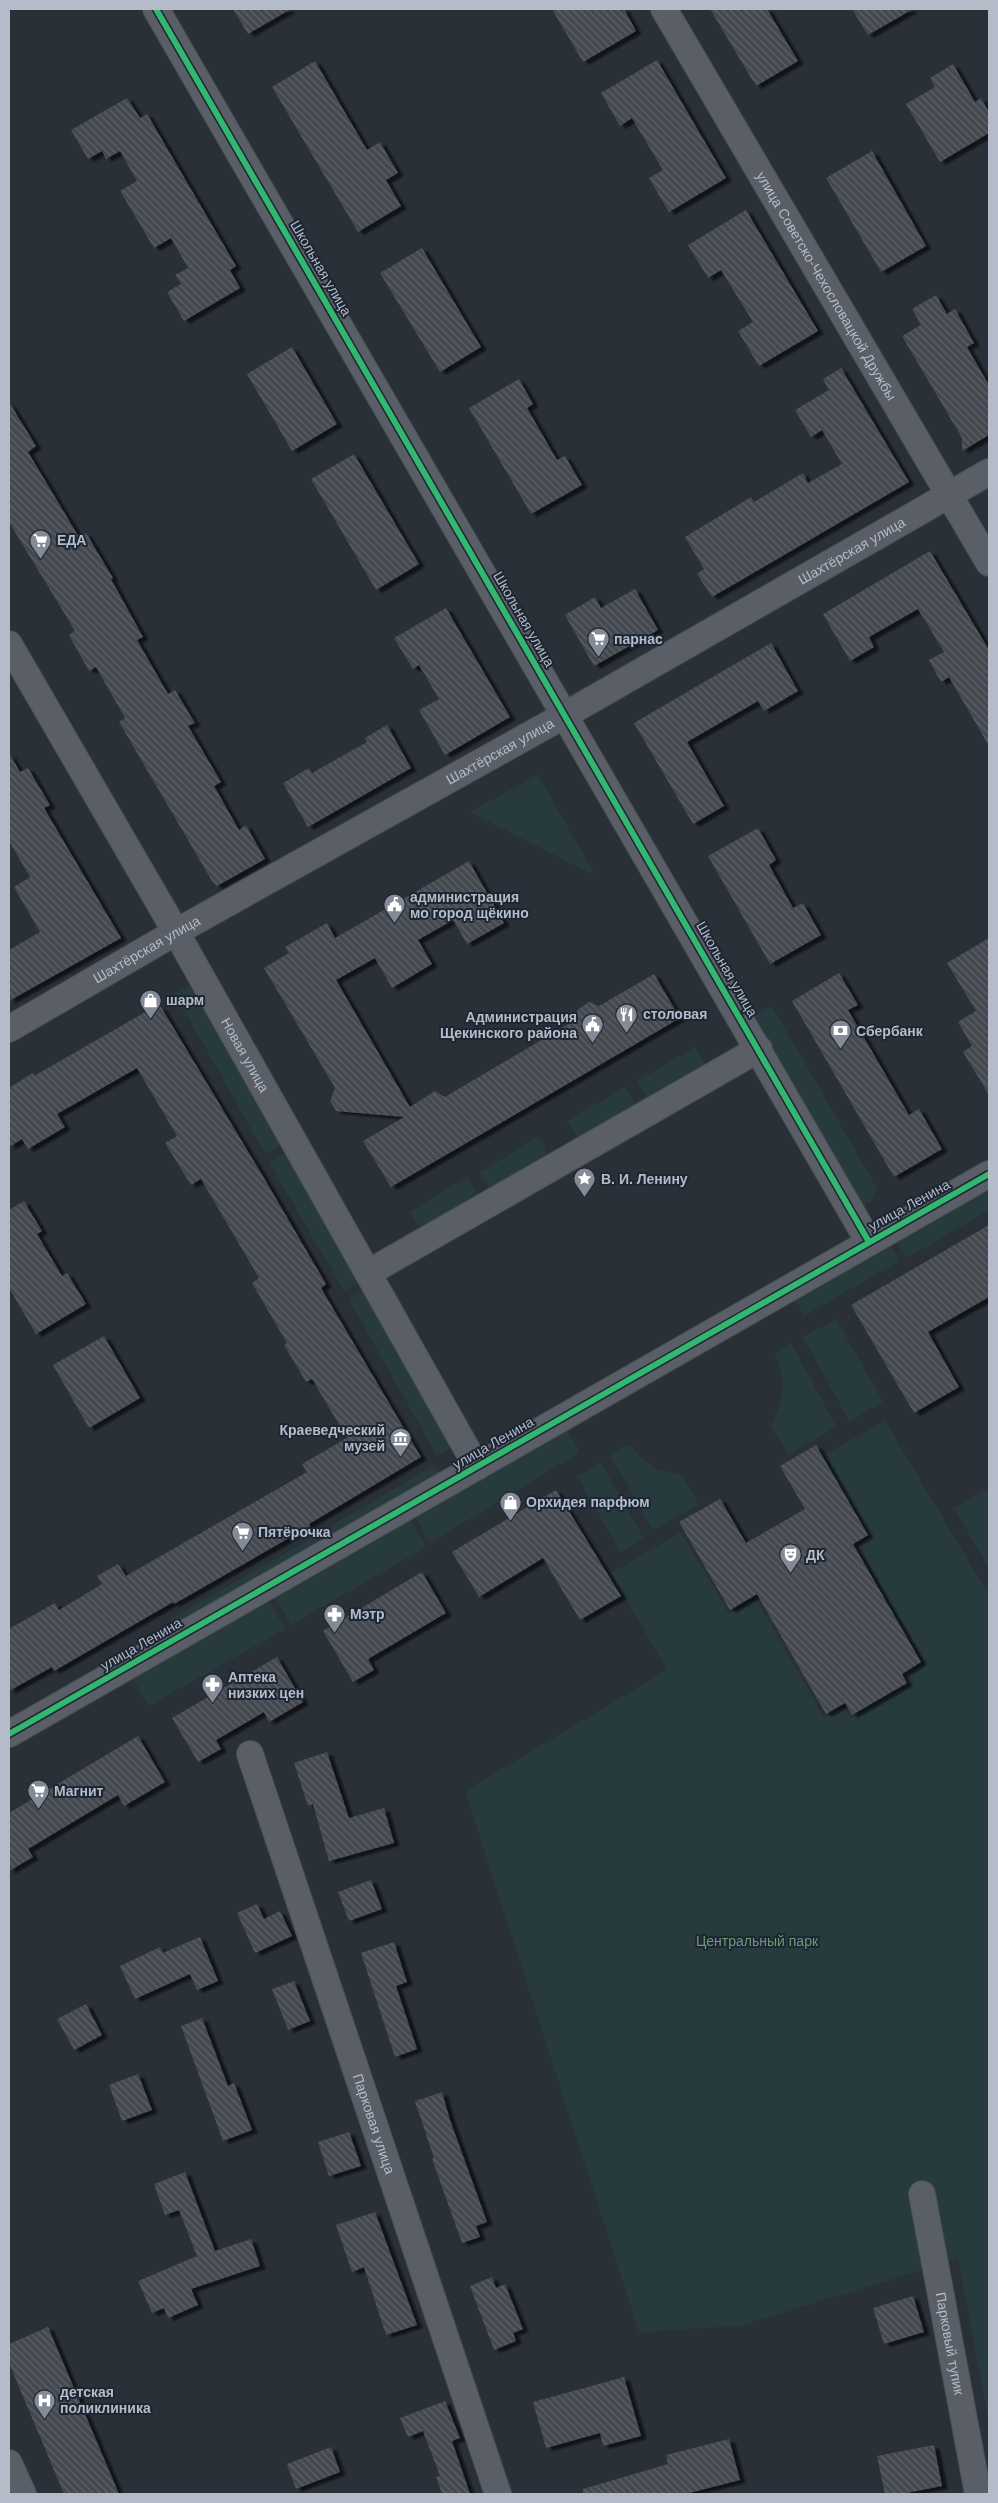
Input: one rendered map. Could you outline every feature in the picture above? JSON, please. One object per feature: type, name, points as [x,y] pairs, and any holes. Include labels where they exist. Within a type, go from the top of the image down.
[{"type":"street","name":"Школьная улица","points":[[156,9],[869,1242]]},
{"type":"street","name":"улица Советско-Чехословацкой Дружбы","points":[[664,9],[989,563]]},
{"type":"street","name":"Шахтёрская улица","points":[[9,1029],[176,932],[565,715],[989,472]]},
{"type":"street","name":"Новая улица","points":[[9,644],[176,932],[477,1467]]},
{"type":"street","points":[[368,1273],[759,1049]]},
{"type":"street","name":"улица Ленина","points":[[9,1734],[989,1174]]},
{"type":"street","name":"Парковая улица","points":[[250,1754],[498,2494]]},
{"type":"street","name":"Парковый тупик","points":[[922,2194],[978,2494]]},
{"type":"street","points":[[9,2463],[23,2494]]},
{"type":"green space","points":[[538,775],[596,876],[470,812]]},
{"type":"green space","points":[[197,981],[286,1142],[265,1154],[175,994]]},
{"type":"green space","points":[[772,1006],[877,1188],[871,1202],[857,1210],[748,1019]]},
{"type":"green space","points":[[695,1047],[705,1063],[647,1098],[637,1081]]},
{"type":"green space","points":[[625,1087],[635,1104],[577,1138],[567,1121]]},
{"type":"green space","points":[[538,1137],[548,1154],[490,1188],[480,1172]]},
{"type":"green space","points":[[292,1149],[366,1278],[344,1291],[269,1162]]},
{"type":"green space","points":[[467,1177],[477,1194],[420,1228],[410,1212]]},
{"type":"green space","points":[[989,1181],[989,1210],[907,1258],[893,1235]]},
{"type":"green space","points":[[886,1238],[899,1261],[804,1316],[792,1294]]},
{"type":"green space","points":[[370,1285],[460,1443],[437,1456],[348,1298]]},
{"type":"green space","points":[[836,1319],[883,1402],[849,1421],[803,1337]]},
{"type":"green space","points":[[791,1343],[836,1426],[788,1455],[771,1425],[779,1407],[782,1390],[781,1372],[775,1353]]},
{"type":"green space","name":"Центральный парк","points":[[885,1421],[989,1595],[989,2423],[958,2259],[739,2326],[639,2332],[465,1791],[667,1670],[611,1573],[681,1532],[729,1614],[756,1599],[824,1718],[844,1707],[851,1718],[909,1684],[905,1675],[925,1662],[857,1545],[871,1536],[824,1455]]},
{"type":"green space","points":[[564,1424],[580,1452],[430,1543],[412,1511]]},
{"type":"green space","points":[[630,1444],[640,1457],[652,1466],[682,1475],[699,1505],[653,1530],[610,1455]]},
{"type":"green space","points":[[601,1462],[644,1539],[620,1552],[577,1476]]},
{"type":"green space","points":[[435,1465],[443,1481],[337,1542],[329,1527]]},
{"type":"green space","points":[[989,1488],[989,1569],[954,1508]]},
{"type":"green space","points":[[407,1515],[426,1547],[291,1625],[272,1591]]},
{"type":"green space","points":[[324,1531],[332,1545],[178,1633],[170,1619]]},
{"type":"green space","points":[[265,1595],[285,1629],[149,1706],[130,1673]]},
{"type":"building","points":[[233,9],[291,9],[248,34]]},
{"type":"building","points":[[552,9],[624,9],[636,31],[583,62]]},
{"type":"building","points":[[710,9],[767,9],[798,61],[756,86]]},
{"type":"building","points":[[852,9],[913,9],[868,35]]},
{"type":"building","points":[[657,60],[726,178],[669,212],[649,178],[663,170],[632,118],[620,126],[601,93]]},
{"type":"building","points":[[315,61],[367,150],[380,142],[398,173],[386,180],[401,206],[358,232],[272,87]]},
{"type":"building","points":[[953,64],[975,102],[981,98],[989,112],[989,133],[940,162],[906,104],[935,87],[930,78]]},
{"type":"building","points":[[127,98],[140,118],[147,114],[236,266],[230,270],[240,288],[184,321],[167,292],[181,284],[175,275],[188,268],[171,238],[154,248],[120,191],[137,181],[120,151],[106,159],[102,151],[88,159],[71,130]]},
{"type":"building","points":[[872,151],[926,246],[881,272],[826,178]]},
{"type":"building","points":[[746,210],[818,331],[759,366],[738,331],[753,322],[721,270],[708,278],[688,245]]},
{"type":"building","points":[[422,248],[481,347],[440,372],[380,273]]},
{"type":"building","points":[[936,295],[947,314],[955,309],[974,343],[967,347],[989,385],[989,435],[962,451],[962,438],[902,336],[921,325],[912,309]]},
{"type":"building","points":[[292,347],[337,424],[292,451],[247,374]]},
{"type":"building","points":[[841,368],[909,482],[712,597],[697,574],[704,569],[685,537],[751,497],[754,502],[803,473],[808,483],[842,464],[822,430],[811,437],[795,410],[829,390],[823,379]]},
{"type":"building","points":[[519,379],[533,404],[527,408],[557,460],[565,456],[582,485],[531,514],[469,408]]},
{"type":"building","points":[[9,402],[36,446],[28,452],[79,537],[86,533],[113,578],[111,579],[143,637],[137,640],[168,694],[175,690],[195,723],[188,726],[221,782],[214,786],[239,830],[246,825],[265,859],[217,886],[212,881],[119,722],[125,718],[96,667],[89,671],[69,635],[75,631],[9,522]]},
{"type":"building","points":[[354,454],[419,564],[376,590],[311,479]]},
{"type":"building","points":[[930,551],[989,650],[989,746],[949,677],[941,682],[929,660],[944,652],[918,609],[869,637],[874,647],[850,661],[823,614]]},
{"type":"building","points":[[635,589],[658,630],[594,666],[565,615],[595,597],[601,608]]},
{"type":"building","points":[[446,608],[510,717],[445,755],[419,710],[439,699],[419,665],[413,669],[394,638]]},
{"type":"building","points":[[771,643],[798,691],[764,711],[758,701],[687,742],[724,806],[693,824],[634,723]]},
{"type":"building","points":[[387,725],[411,768],[308,827],[283,783],[309,768],[312,773],[367,742],[365,738]]},
{"type":"building","points":[[9,753],[20,772],[28,768],[50,805],[44,808],[121,938],[9,1001],[9,950],[40,932],[14,887],[30,877],[9,841]]},
{"type":"building","points":[[758,828],[776,860],[769,865],[793,908],[803,903],[821,935],[770,964],[708,856]]},
{"type":"building","points":[[469,861],[504,923],[467,944],[453,920],[418,940],[432,964],[392,988],[375,958],[336,980],[410,1107],[435,1091],[445,1097],[577,1019],[577,1010],[589,1002],[599,1006],[654,974],[680,1018],[391,1187],[363,1141],[404,1117],[336,1111],[330,1101],[335,1088],[264,968],[289,953],[285,947],[327,923],[335,938]]},
{"type":"building","points":[[989,938],[989,1095],[963,1052],[972,1046],[958,1022],[976,1011],[947,963]]},
{"type":"building","points":[[839,973],[858,1005],[848,1010],[909,1115],[919,1109],[942,1149],[894,1177],[792,1001]]},
{"type":"building","points":[[154,1007],[161,1007],[264,1178],[326,1284],[321,1288],[421,1457],[309,1524],[310,1526],[174,1604],[173,1602],[54,1671],[52,1667],[9,1691],[9,1629],[55,1603],[59,1610],[102,1584],[97,1576],[118,1564],[126,1576],[307,1472],[302,1464],[347,1438],[312,1379],[306,1382],[284,1345],[287,1343],[252,1283],[259,1278],[201,1179],[191,1185],[165,1143],[177,1136],[137,1068],[57,1114],[65,1127],[28,1149],[22,1139],[9,1147],[9,1088],[33,1073],[34,1076]]},
{"type":"building","points":[[24,1201],[42,1231],[37,1234],[62,1276],[67,1273],[86,1304],[36,1334],[9,1288],[9,1210]]},
{"type":"building","points":[[989,1225],[989,1297],[928,1332],[959,1387],[914,1413],[851,1305]]},
{"type":"building","points":[[104,1336],[140,1398],[89,1428],[53,1365]]},
{"type":"building","name":"ДК","points":[[816,1445],[868,1535],[853,1544],[921,1662],[902,1674],[907,1683],[852,1715],[845,1703],[826,1714],[757,1594],[730,1610],[679,1522],[720,1499],[746,1543],[805,1509],[780,1466]]},
{"type":"building","points":[[556,1490],[621,1596],[580,1620],[543,1558],[479,1597],[452,1552]]},
{"type":"building","points":[[422,1572],[446,1613],[368,1659],[374,1670],[353,1682],[323,1631]]},
{"type":"building","points":[[277,1657],[303,1702],[269,1722],[264,1712],[216,1740],[221,1749],[198,1762],[172,1718]]},
{"type":"building","points":[[138,1736],[165,1782],[124,1806],[118,1795],[28,1849],[33,1857],[9,1871],[9,1813]]},
{"type":"building","points":[[327,1752],[349,1818],[384,1808],[394,1843],[329,1861],[313,1804],[308,1806],[294,1763]]},
{"type":"building","points":[[371,1880],[382,1909],[349,1921],[338,1892]]},
{"type":"building","points":[[257,1904],[264,1919],[280,1911],[292,1936],[255,1953],[237,1913]]},
{"type":"building","points":[[200,1937],[218,1981],[197,1990],[190,1974],[135,1999],[120,1966],[160,1947],[163,1953]]},
{"type":"building","points":[[394,1942],[407,1982],[396,1986],[417,2049],[395,2057],[361,1953]]},
{"type":"building","points":[[294,1981],[310,2021],[288,2030],[272,1989]]},
{"type":"building","points":[[86,2004],[102,2035],[74,2050],[57,2019]]},
{"type":"building","points":[[202,2018],[228,2086],[234,2083],[252,2130],[223,2141],[181,2026]]},
{"type":"building","points":[[138,2074],[152,2110],[122,2121],[109,2085]]},
{"type":"building","points":[[442,2092],[450,2120],[487,2222],[476,2226],[480,2237],[462,2243],[432,2159],[434,2158],[415,2101]]},
{"type":"building","points":[[349,2132],[361,2166],[329,2176],[318,2142]]},
{"type":"building","points":[[185,2172],[215,2251],[251,2239],[260,2266],[191,2289],[198,2305],[168,2318],[164,2308],[152,2313],[138,2281],[197,2256],[179,2210],[165,2215],[154,2184]]},
{"type":"building","points":[[375,2212],[417,2325],[386,2335],[364,2267],[352,2272],[336,2225]]},
{"type":"building","points":[[492,2277],[496,2288],[505,2284],[523,2329],[513,2333],[516,2341],[494,2350],[470,2286]]},
{"type":"building","points":[[913,2296],[924,2332],[884,2344],[873,2308]]},
{"type":"building","points":[[48,2327],[119,2494],[64,2494],[9,2363],[9,2344]]},
{"type":"building","points":[[624,2377],[641,2436],[603,2446],[600,2433],[546,2448],[533,2402]]},
{"type":"building","points":[[445,2401],[460,2438],[452,2441],[470,2494],[442,2494],[436,2477],[440,2476],[423,2431],[408,2437],[400,2418]]},
{"type":"building","points":[[729,2439],[740,2480],[685,2494],[583,2494],[583,2489],[668,2464],[666,2455]]},
{"type":"building","points":[[934,2445],[942,2486],[901,2494],[885,2494],[877,2456]]},
{"type":"building","points":[[331,2447],[340,2472],[296,2489],[287,2464]]},
{"type":"cycle path","points":[[156,9],[869,1242]]},
{"type":"cycle path","points":[[9,1734],[989,1174]]},
{"type":"place","name":"ЕДА","points":[[41,559]]},
{"type":"place","name":"парнас","points":[[598,658]]},
{"type":"place","name":"администрация мо город щёкино","points":[[394,924]]},
{"type":"place","name":"шарм","points":[[150,1019]]},
{"type":"place","name":"столовая","points":[[627,1033]]},
{"type":"place","name":"Администрация Щекинского района","points":[[593,1044]]},
{"type":"place","name":"Сбербанк","points":[[840,1050]]},
{"type":"place","name":"В. И. Ленину","points":[[585,1198]]},
{"type":"place","name":"Краеведческий музей","points":[[401,1457]]},
{"type":"place","name":"Орхидея парфюм","points":[[510,1521]]},
{"type":"place","name":"Пятёрочка","points":[[242,1551]]},
{"type":"place","name":"ДК","points":[[790,1574]]},
{"type":"place","name":"Мэтр","points":[[334,1633]]},
{"type":"place","name":"Аптека низких цен","points":[[212,1704]]},
{"type":"place","name":"Магнит","points":[[38,1810]]},
{"type":"place","name":"детская поликлиника","points":[[44,2419]]}]
